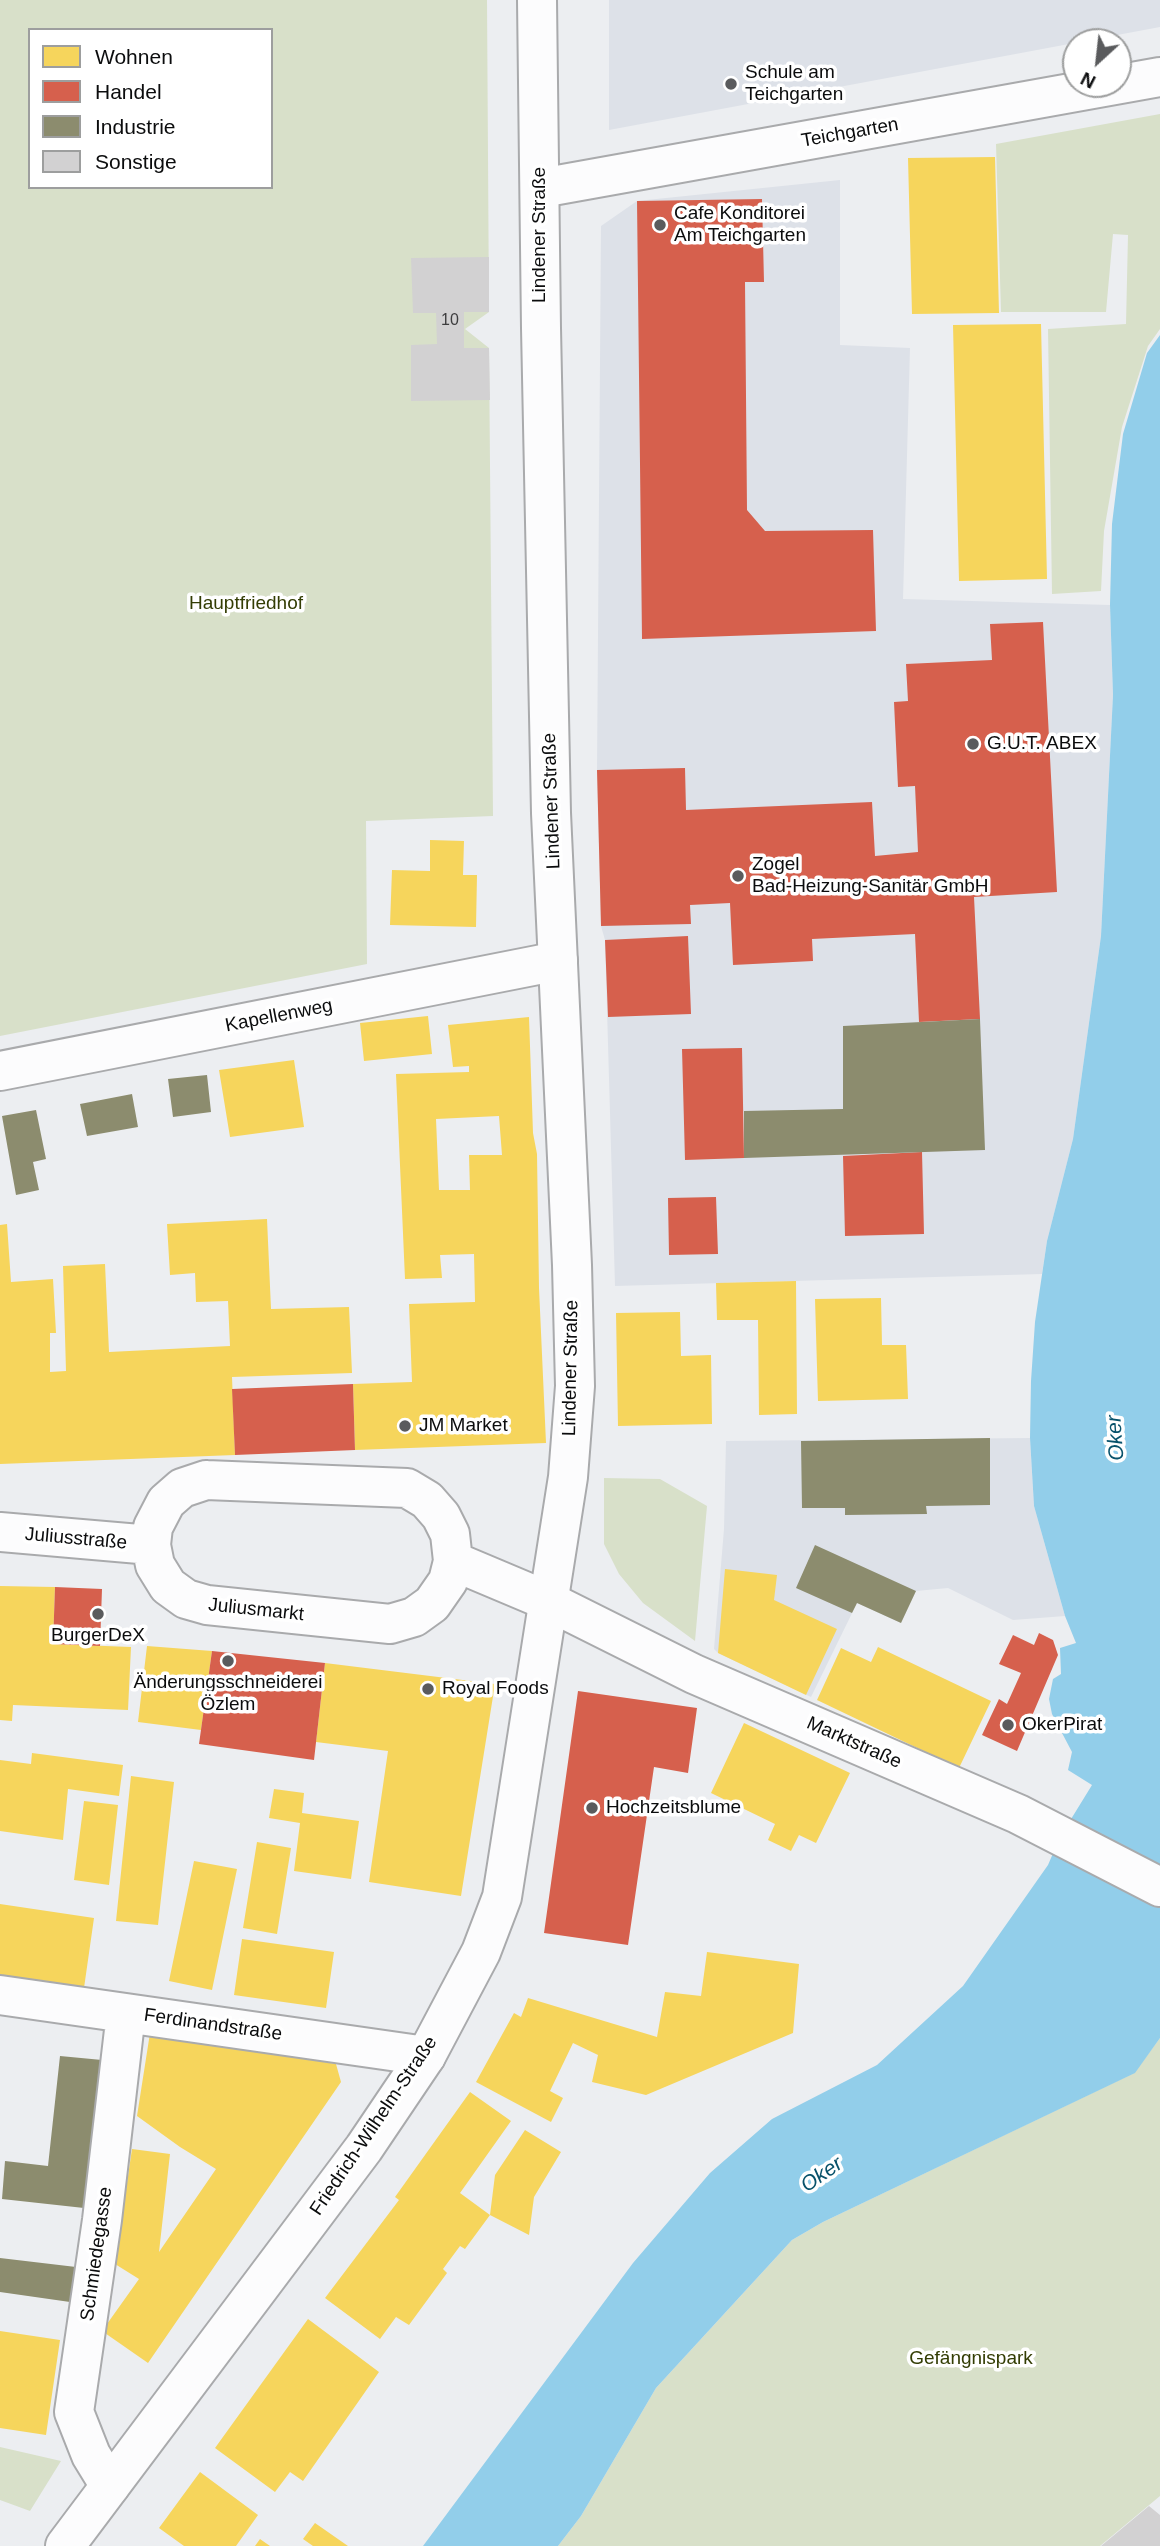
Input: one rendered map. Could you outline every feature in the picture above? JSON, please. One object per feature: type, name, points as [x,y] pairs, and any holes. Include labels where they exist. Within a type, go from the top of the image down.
[{"type":"street","name":"Lindener Straße","points":[[537,0],[551,813],[575,1386],[568,1477],[548,1601]]},
{"type":"street","name":"Teichgarten","points":[[541,188],[1160,77]]},
{"type":"street","name":"Kapellenweg","points":[[0,1071],[558,961]]},
{"type":"street","points":[[151,1545],[153,1527],[166,1502],[182,1488],[208,1479],[407,1488],[428,1500],[441,1516],[450,1534],[453,1561],[548,1601]]},
{"type":"street","name":"Juliusstraße","points":[[0,1532],[151,1545]]},
{"type":"street","name":"Juliusmarkt","points":[[151,1545],[155,1565],[168,1586],[186,1599],[207,1605],[390,1624],[414,1617],[432,1604],[448,1581],[453,1561]]},
{"type":"street","name":"Marktstraße","points":[[548,1601],[694,1674],[1018,1814],[1160,1887]]},
{"type":"street","name":"Friedrich-Wilhelm-Straße","points":[[65,2546],[356,2159],[426,2056],[481,1952],[502,1897],[548,1601]]},
{"type":"street","name":"Ferdinandstraße","points":[[0,1995],[426,2056]]},
{"type":"street","name":"Schmiedegasse","points":[[110,2486],[91,2455],[74,2412],[102,2220],[126,2013]]},
{"type":"shaded area","name":"Schule am Teichgarten","points":[[609,0],[1160,0],[1160,27],[1132,32],[1132,28],[1062,28],[1062,45],[609,130]]},
{"type":"shaded area","points":[[840,180],[840,345],[910,348],[903,599],[1110,605],[1113,695],[1101,936],[1073,1139],[1047,1241],[1042,1274],[615,1286],[597,770],[601,226],[637,201]]},
{"type":"shaded area","points":[[1030,1438],[1034,1506],[1065,1616],[1013,1620],[948,1588],[916,1591],[901,1623],[857,1603],[811,1697],[714,1649],[724,1529],[726,1441]]},
{"type":"green space","name":"Hauptfriedhof","points":[[0,0],[487,0],[489,312],[465,329],[489,348],[493,816],[366,821],[367,964],[0,1036]]},
{"type":"green space","points":[[1160,114],[1160,329],[1148,346],[1122,427],[1104,531],[1101,591],[1052,594],[1048,329],[1126,324],[1128,235],[1113,234],[1106,312],[1001,312],[996,144]]},
{"type":"green space","points":[[604,1478],[660,1479],[707,1506],[695,1641],[643,1603],[619,1574],[604,1544]]},
{"type":"green space","name":"Gefängnispark","points":[[1160,2038],[1160,2496],[1100,2546],[558,2546],[581,2516],[656,2388],[792,2240],[823,2222],[1134,2073]]},
{"type":"green space","points":[[0,2447],[61,2461],[30,2511],[0,2500]]},
{"type":"water","name":"Oker","points":[[1160,335],[1160,2038],[1135,2073],[823,2222],[792,2240],[656,2388],[581,2516],[558,2546],[423,2546],[633,2263],[710,2173],[772,2119],[877,2065],[963,1986],[1048,1865],[1060,1837],[1092,1785],[1068,1770],[1072,1752],[1052,1714],[1049,1699],[1053,1679],[1061,1674],[1060,1648],[1076,1643],[1065,1616],[1034,1506],[1030,1438],[1031,1381],[1035,1322],[1047,1241],[1073,1139],[1101,936],[1113,695],[1110,605],[1112,524],[1123,434],[1147,353]]},
{"type":"building: Wohnen","points":[[995,157],[999,313],[912,314],[908,158]]},
{"type":"building: Wohnen","points":[[1041,324],[1047,579],[959,581],[953,325]]},
{"type":"building: Wohnen","points":[[430,840],[464,841],[463,875],[477,875],[476,927],[390,925],[392,870],[430,871]]},
{"type":"building: Wohnen","points":[[428,1016],[432,1054],[364,1061],[360,1023]]},
{"type":"building: Wohnen","points":[[529,1017],[533,1133],[537,1154],[539,1288],[546,1443],[355,1450],[353,1384],[412,1382],[409,1304],[475,1302],[474,1254],[440,1255],[442,1278],[405,1279],[396,1074],[469,1072],[469,1066],[453,1067],[448,1025]],"holes":[[[499,1116],[502,1155],[469,1155],[470,1190],[439,1190],[436,1119]]]},
{"type":"building: Wohnen","points":[[294,1060],[304,1127],[230,1137],[219,1070]]},
{"type":"building: Wohnen","points":[[267,1219],[271,1309],[349,1307],[352,1373],[232,1377],[235,1455],[0,1464],[0,1225],[7,1224],[11,1282],[53,1279],[56,1333],[50,1333],[50,1372],[66,1371],[63,1266],[105,1264],[109,1352],[230,1346],[228,1301],[196,1302],[195,1273],[170,1275],[167,1224]]},
{"type":"building: Wohnen","points":[[796,1281],[797,1414],[759,1415],[758,1320],[717,1320],[716,1283]]},
{"type":"building: Wohnen","points":[[881,1298],[882,1345],[906,1345],[908,1399],[818,1401],[815,1299]]},
{"type":"building: Wohnen","points":[[680,1312],[681,1356],[711,1355],[712,1424],[618,1426],[616,1313]]},
{"type":"building: Wohnen","points":[[725,1569],[777,1575],[774,1600],[837,1629],[806,1695],[718,1653]]},
{"type":"building: Wohnen","points":[[0,1586],[55,1587],[53,1644],[131,1647],[128,1710],[13,1705],[12,1721],[0,1720]]},
{"type":"building: Wohnen","points":[[147,1646],[212,1651],[201,1730],[138,1722]]},
{"type":"building: Wohnen","points":[[878,1647],[991,1701],[959,1768],[817,1700],[841,1648],[871,1662]]},
{"type":"building: Wohnen","points":[[325,1663],[495,1684],[461,1896],[369,1882],[388,1751],[316,1742]]},
{"type":"building: Wohnen","points":[[744,1723],[850,1773],[816,1843],[799,1835],[791,1851],[768,1840],[775,1824],[711,1793]]},
{"type":"building: Wohnen","points":[[32,1753],[123,1765],[119,1796],[68,1789],[63,1840],[0,1831],[0,1760],[31,1764]]},
{"type":"building: Wohnen","points":[[131,1776],[174,1782],[158,1925],[116,1921]]},
{"type":"building: Wohnen","points":[[274,1789],[304,1793],[302,1813],[359,1821],[351,1879],[294,1871],[300,1823],[269,1818]]},
{"type":"building: Wohnen","points":[[84,1801],[118,1805],[109,1885],[74,1880]]},
{"type":"building: Wohnen","points":[[257,1842],[291,1848],[277,1934],[243,1928]]},
{"type":"building: Wohnen","points":[[194,1861],[237,1869],[212,1990],[169,1981]]},
{"type":"building: Wohnen","points":[[0,1904],[94,1918],[84,1988],[0,1975]]},
{"type":"building: Wohnen","points":[[242,1939],[334,1952],[326,2008],[234,1995]]},
{"type":"building: Wohnen","points":[[707,1952],[799,1964],[793,2033],[646,2095],[592,2082],[598,2055],[573,2043],[550,2091],[563,2098],[551,2122],[476,2082],[514,2013],[521,2017],[528,1998],[657,2037],[665,1992],[701,1996]]},
{"type":"building: Wohnen","points":[[150,2033],[336,2064],[341,2082],[148,2363],[102,2331],[139,2279],[115,2264],[132,2149],[170,2154],[159,2252],[216,2169],[137,2116]]},
{"type":"building: Wohnen","points":[[470,2092],[511,2121],[460,2193],[490,2215],[465,2249],[460,2246],[443,2269],[447,2273],[409,2325],[396,2317],[380,2339],[325,2298],[399,2200],[395,2197]]},
{"type":"building: Wohnen","points":[[525,2130],[561,2152],[534,2197],[529,2235],[490,2215],[495,2175]]},
{"type":"building: Wohnen","points":[[308,2319],[379,2372],[303,2481],[290,2472],[275,2492],[215,2448]]},
{"type":"building: Wohnen","points":[[0,2331],[60,2340],[46,2435],[0,2428]]},
{"type":"building: Wohnen","points":[[200,2472],[258,2515],[236,2546],[184,2546],[159,2528]]},
{"type":"building: Wohnen","points":[[315,2523],[348,2546],[313,2546],[303,2539]]},
{"type":"building: Wohnen","points":[[260,2539],[270,2546],[255,2546]]},
{"type":"building: Handel","points":[[762,199],[764,282],[745,282],[747,510],[765,531],[873,530],[876,631],[642,639],[637,201]]},
{"type":"building: Handel","points":[[1043,622],[1057,892],[974,897],[980,1019],[919,1022],[915,934],[812,939],[813,961],[733,965],[730,903],[690,905],[691,924],[601,926],[597,770],[685,768],[686,810],[872,802],[875,856],[918,852],[915,786],[898,787],[894,702],[908,701],[906,664],[992,660],[990,624]]},
{"type":"building: Handel","points":[[688,936],[691,1014],[608,1017],[605,940]]},
{"type":"building: Handel","points":[[742,1048],[744,1158],[685,1160],[682,1049]]},
{"type":"building: Handel","points":[[922,1152],[924,1234],[845,1236],[843,1156]]},
{"type":"building: Handel","points":[[716,1197],[718,1254],[669,1255],[668,1198]]},
{"type":"building: Handel","points":[[353,1384],[355,1450],[235,1455],[232,1389]]},
{"type":"building: Handel","points":[[55,1587],[102,1589],[100,1646],[53,1644]]},
{"type":"building: Handel","points":[[1039,1633],[1053,1640],[1058,1655],[1017,1751],[982,1735],[999,1699],[1007,1704],[1021,1673],[999,1664],[1013,1635],[1034,1645]]},
{"type":"building: Handel","points":[[212,1651],[325,1663],[314,1760],[199,1744]]},
{"type":"building: Handel","points":[[578,1691],[697,1708],[688,1773],[654,1767],[628,1945],[544,1933]]},
{"type":"building: Industrie","points":[[980,1019],[985,1150],[744,1158],[744,1111],[843,1109],[843,1026]]},
{"type":"building: Industrie","points":[[207,1075],[211,1112],[173,1117],[168,1079]]},
{"type":"building: Industrie","points":[[132,1094],[138,1127],[87,1136],[80,1104]]},
{"type":"building: Industrie","points":[[36,1110],[46,1159],[33,1162],[39,1190],[16,1195],[2,1116]]},
{"type":"building: Industrie","points":[[990,1438],[990,1505],[926,1506],[927,1514],[845,1515],[845,1508],[802,1508],[801,1441]]},
{"type":"building: Industrie","points":[[815,1545],[916,1591],[901,1623],[857,1603],[852,1613],[796,1588]]},
{"type":"building: Industrie","points":[[60,2056],[102,2060],[84,2208],[2,2199],[5,2161],[48,2166]]},
{"type":"building: Industrie","points":[[0,2258],[76,2267],[70,2302],[0,2292]]},
{"type":"building: Sonstige","points":[[489,257],[489,312],[464,312],[464,348],[489,348],[490,400],[411,401],[411,345],[437,344],[436,313],[413,313],[411,258]]},
{"type":"building: Sonstige","points":[[1149,2506],[1160,2515],[1160,2546],[1101,2546]]},
{"type":"place","name":"Schule am Teichgarten","points":[[731,84]]},
{"type":"place","name":"Cafe Konditorei Am Teichgarten","points":[[660,225]]},
{"type":"place","name":"G.U.T. ABEX","points":[[973,744]]},
{"type":"place","name":"Zogel Bad-Heizung-Sanitär GmbH","points":[[738,876]]},
{"type":"place","name":"JM Market","points":[[405,1426]]},
{"type":"place","name":"BurgerDeX","points":[[98,1614]]},
{"type":"place","name":"Änderungsschneiderei Özlem","points":[[228,1661]]},
{"type":"place","name":"Royal Foods","points":[[428,1689]]},
{"type":"place","name":"OkerPirat","points":[[1008,1725]]},
{"type":"place","name":"Hochzeitsblume","points":[[592,1808]]}]
